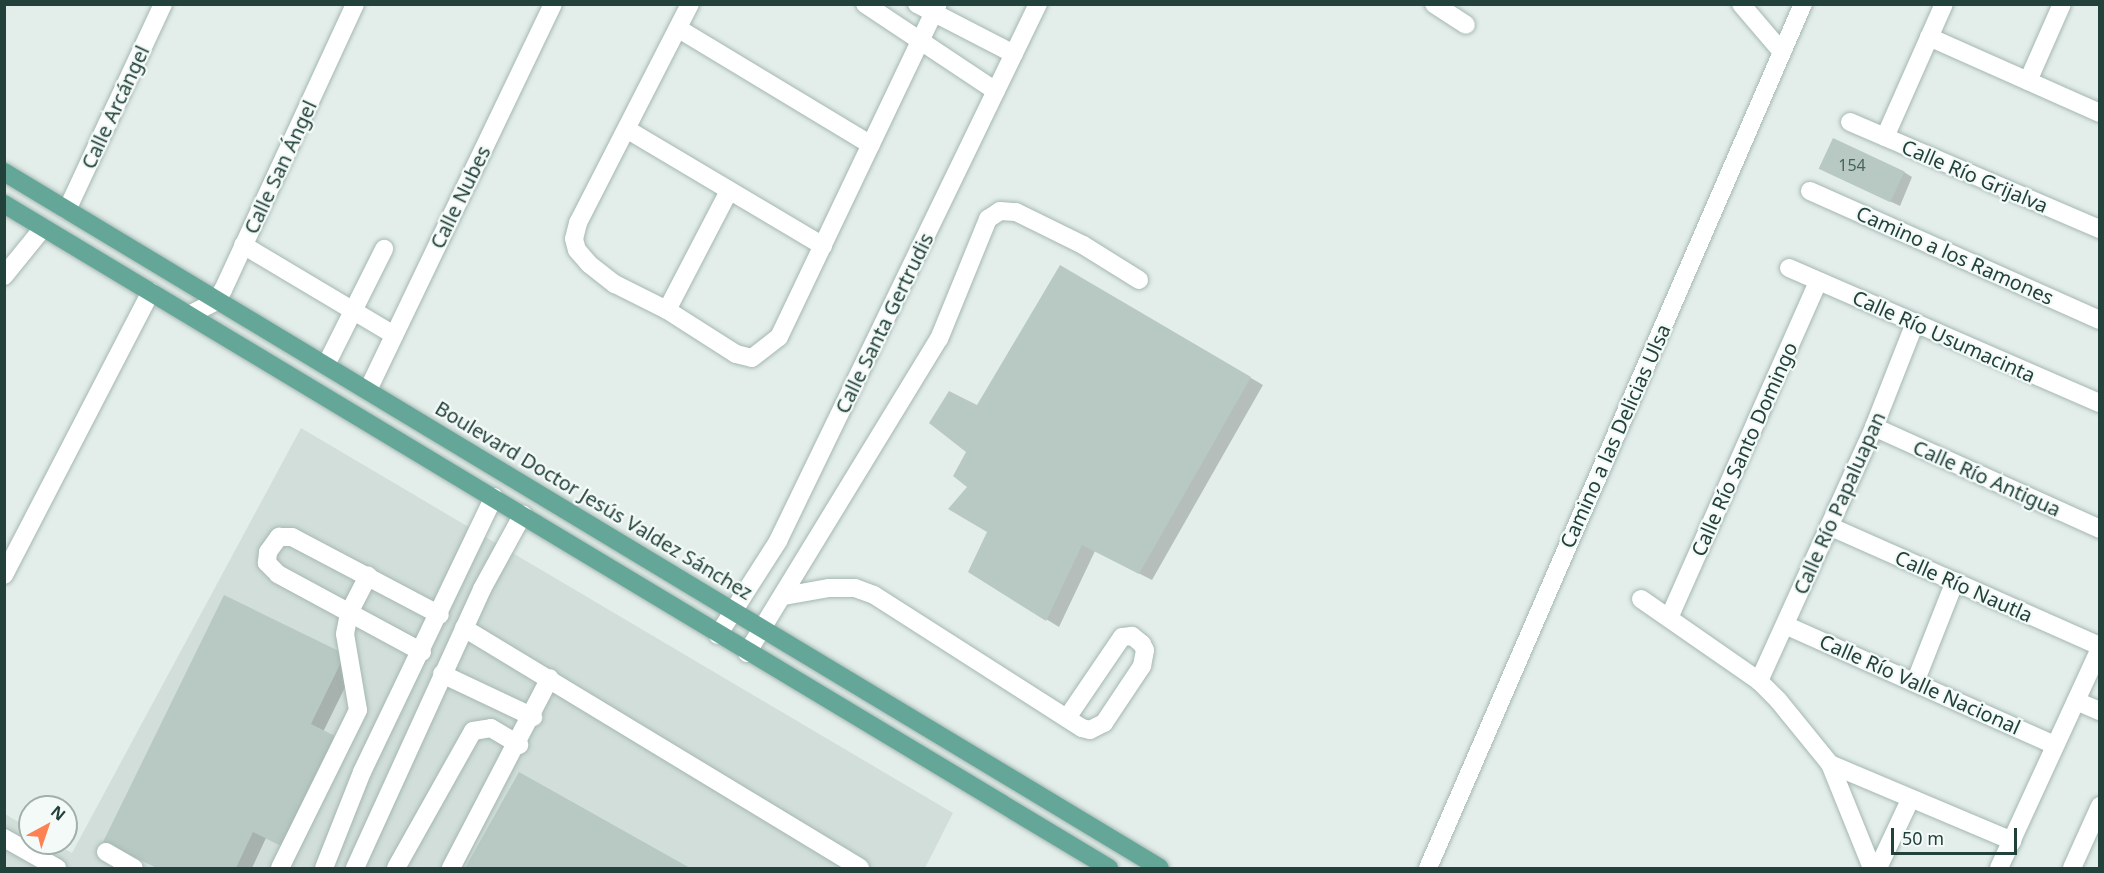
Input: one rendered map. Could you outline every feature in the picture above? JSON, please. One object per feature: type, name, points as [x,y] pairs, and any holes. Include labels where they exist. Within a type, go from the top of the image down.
[{"type":"main road","name":"Boulevard Doctor Jesús Valdez Sánchez","points":[[4,172],[1160,868]]},
{"type":"main road","points":[[4,204],[523,514],[747,653],[1109,868]]},
{"type":"street","name":"Calle Arcángel","points":[[67,210],[163,4]]},
{"type":"street","name":"Calle San Ángel","points":[[216,301],[355,4]]},
{"type":"street","name":"Calle Nubes","points":[[368,390],[553,4]]},
{"type":"street","points":[[690,4],[628,130],[578,223],[574,239],[577,250],[589,264],[615,284],[667,310],[746,357],[758,356],[779,337],[935,10]]},
{"type":"street","points":[[865,4],[996,92]]},
{"type":"street","points":[[917,4],[935,10],[1014,54]]},
{"type":"street","name":"Calle Santa Gertrudis","points":[[718,635],[778,541],[1038,4]]},
{"type":"street","points":[[1434,4],[1466,26]]},
{"type":"street","points":[[1741,4],[1782,52]]},
{"type":"street","name":"Camino a las Delicias Ulsa","points":[[1428,868],[1803,4]]},
{"type":"street","points":[[1885,137],[1944,4]]},
{"type":"street","points":[[2028,81],[2062,4]]},
{"type":"street","points":[[679,29],[871,145]]},
{"type":"street","points":[[1929,37],[2100,112]]},
{"type":"street","name":"Calle Río Grijalva","points":[[1850,122],[2100,229]]},
{"type":"street","points":[[628,130],[823,246]]},
{"type":"street","points":[[667,310],[729,191]]},
{"type":"street","name":"Camino a los Ramones","points":[[1810,191],[2100,320]]},
{"type":"street","points":[[747,653],[784,596],[939,339],[988,219],[1000,211],[1016,212],[1083,245],[1139,280]]},
{"type":"street","points":[[4,276],[43,228]]},
{"type":"street","points":[[243,245],[394,335]]},
{"type":"street","points":[[326,365],[384,249]]},
{"type":"street","name":"Calle Río Usumacinta","points":[[1789,268],[2100,403]]},
{"type":"street","name":"Calle Río Santo Domingo","points":[[1669,618],[1818,280]]},
{"type":"street","points":[[4,575],[152,292]]},
{"type":"street","points":[[189,315],[216,301]]},
{"type":"street","name":"Calle Río Papaluapan","points":[[1760,681],[1874,427],[1915,323]]},
{"type":"street","name":"Calle Río Antigua","points":[[1874,427],[2100,529]]},
{"type":"street","points":[[324,868],[362,772],[440,615],[494,497]]},
{"type":"street","points":[[355,868],[442,674],[523,514]]},
{"type":"street","name":"Calle Río Nautla","points":[[1829,526],[2100,647]]},
{"type":"street","points":[[422,652],[278,574],[267,562],[268,552],[279,537],[292,537],[440,615]]},
{"type":"street","points":[[280,868],[358,710],[345,634],[350,613],[368,576]]},
{"type":"street","points":[[1916,680],[1955,581]]},
{"type":"street","points":[[784,596],[829,588],[855,588],[874,595],[1067,718],[1090,730],[1104,723],[1142,666],[1145,650],[1142,644],[1132,636],[1122,637],[1067,718]]},
{"type":"street","points":[[1641,599],[1760,681],[1830,764],[1872,868]]},
{"type":"street","name":"Calle Río Valle Nacional","points":[[1785,624],[1916,680],[2055,745]]},
{"type":"street","points":[[464,628],[550,678],[860,868]]},
{"type":"street","points":[[1999,868],[2076,701],[2092,684],[2100,647]]},
{"type":"street","points":[[442,674],[533,717]]},
{"type":"street","points":[[452,868],[519,745],[550,678]]},
{"type":"street","points":[[2076,701],[2100,711]]},
{"type":"street","points":[[396,868],[473,731],[491,728],[519,745]]},
{"type":"street","points":[[1830,764],[1910,800],[2012,840]]},
{"type":"street","points":[[362,772],[391,786]]},
{"type":"street","points":[[1878,868],[1910,800]]},
{"type":"street","points":[[2072,868],[2100,806]]},
{"type":"street","points":[[4,838],[57,868]]},
{"type":"street","points":[[106,852],[134,868]]},
{"type":"shaded area","points":[[301,428],[953,813],[925,868],[5,868],[5,814],[18,822],[18,855],[78,855],[78,842]]},
{"type":"building","points":[[1833,138],[1905,171],[1890,202],[1819,169]]},
{"type":"building","points":[[1060,265],[1251,377],[1139,574],[1082,545],[1046,621],[968,572],[987,532],[948,509],[967,487],[953,476],[966,452],[929,423],[949,391],[977,405]]},
{"type":"building","points":[[224,595],[345,654],[311,724],[335,736],[281,846],[253,832],[236,868],[157,868],[103,842]]},
{"type":"building","points":[[519,772],[690,868],[465,868]]}]
